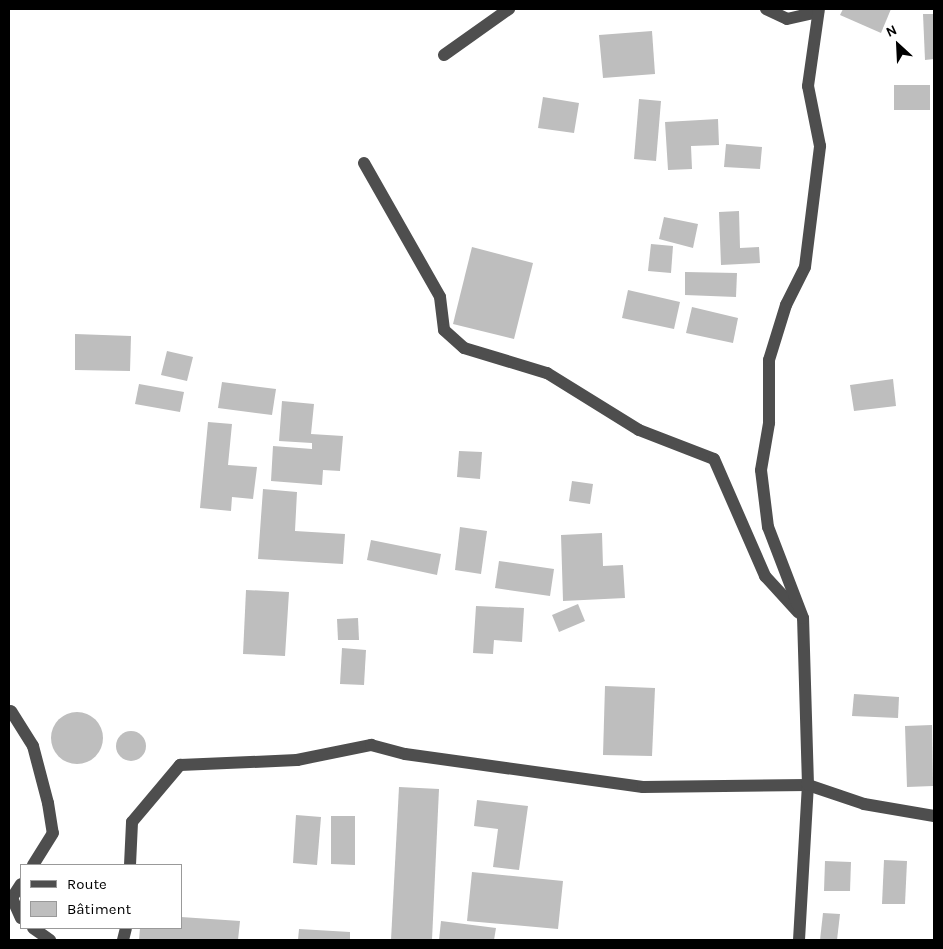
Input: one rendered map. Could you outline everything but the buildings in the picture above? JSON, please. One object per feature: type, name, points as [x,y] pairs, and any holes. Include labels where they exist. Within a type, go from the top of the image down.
[{"type":"street","points":[[444,55],[508,9]]},
{"type":"street","points":[[766,9],[787,19],[819,10],[808,86],[820,146],[805,267],[786,305],[769,360],[769,423],[761,470],[768,527],[803,618],[808,785],[799,940]]},
{"type":"street","points":[[364,162],[440,297],[444,330],[464,348],[547,374],[639,430],[714,459],[765,576],[803,618]]},
{"type":"street","points":[[11,711],[33,746],[48,803],[53,833],[34,864]]},
{"type":"street","points":[[130,864],[132,822],[180,765],[298,760],[371,745],[643,788],[808,785],[864,804],[934,816]]},
{"type":"street","points":[[20,886],[12,898],[20,916]]},
{"type":"street","points":[[34,929],[50,940]]}]
